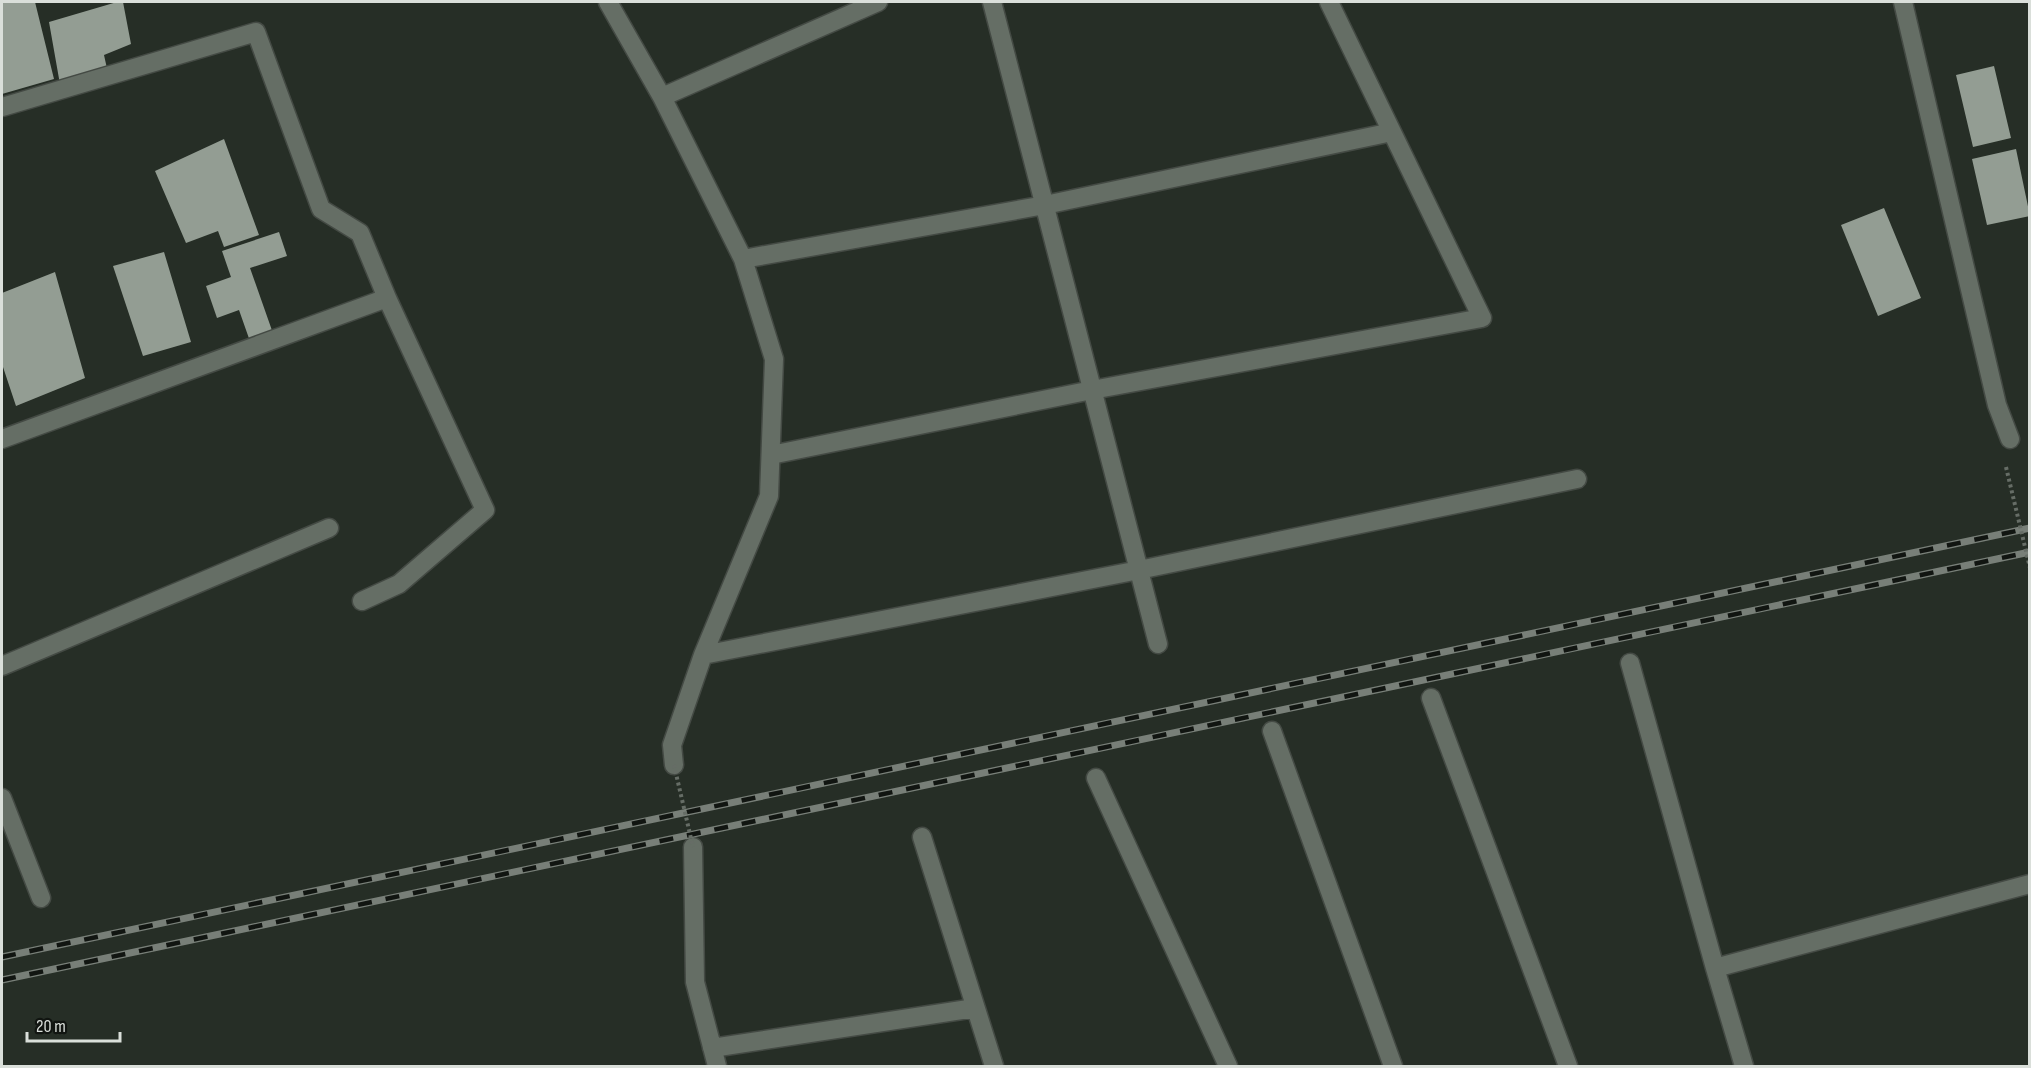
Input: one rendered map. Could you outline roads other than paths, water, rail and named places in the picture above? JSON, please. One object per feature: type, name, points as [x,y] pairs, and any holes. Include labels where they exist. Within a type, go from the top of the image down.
[{"type":"street","points":[[608,2],[662,97],[743,258],[774,360],[770,496],[703,656],[672,745],[674,765]]},
{"type":"street","points":[[662,97],[878,2]]},
{"type":"street","points":[[992,2],[1158,644]]},
{"type":"street","points":[[771,455],[1092,390],[1482,318],[1329,2]]},
{"type":"street","points":[[1903,2],[1997,405],[2010,439]]},
{"type":"street","points":[[2,107],[256,32],[321,209],[360,232],[387,298],[485,510],[399,584],[362,601]]},
{"type":"street","points":[[743,258],[1045,205],[1392,132]]},
{"type":"street","points":[[2,439],[387,298]]},
{"type":"street","points":[[703,656],[1139,570],[1577,479]]},
{"type":"street","points":[[2,666],[329,528]]},
{"type":"street","points":[[1630,663],[1744,1066]]},
{"type":"street","points":[[1431,698],[1568,1066]]},
{"type":"street","points":[[1272,730],[1394,1066]]},
{"type":"street","points":[[1096,778],[1228,1066]]},
{"type":"street","points":[[2,798],[41,898]]},
{"type":"street","points":[[922,837],[994,1066]]},
{"type":"street","points":[[693,847],[695,982],[717,1066]]},
{"type":"street","points":[[1715,968],[2030,884]]},
{"type":"street","points":[[712,1048],[975,1008]]},
{"type":"railway","points":[[2,957],[2030,528]]},
{"type":"railway","points":[[2,980],[2030,552]]}]
